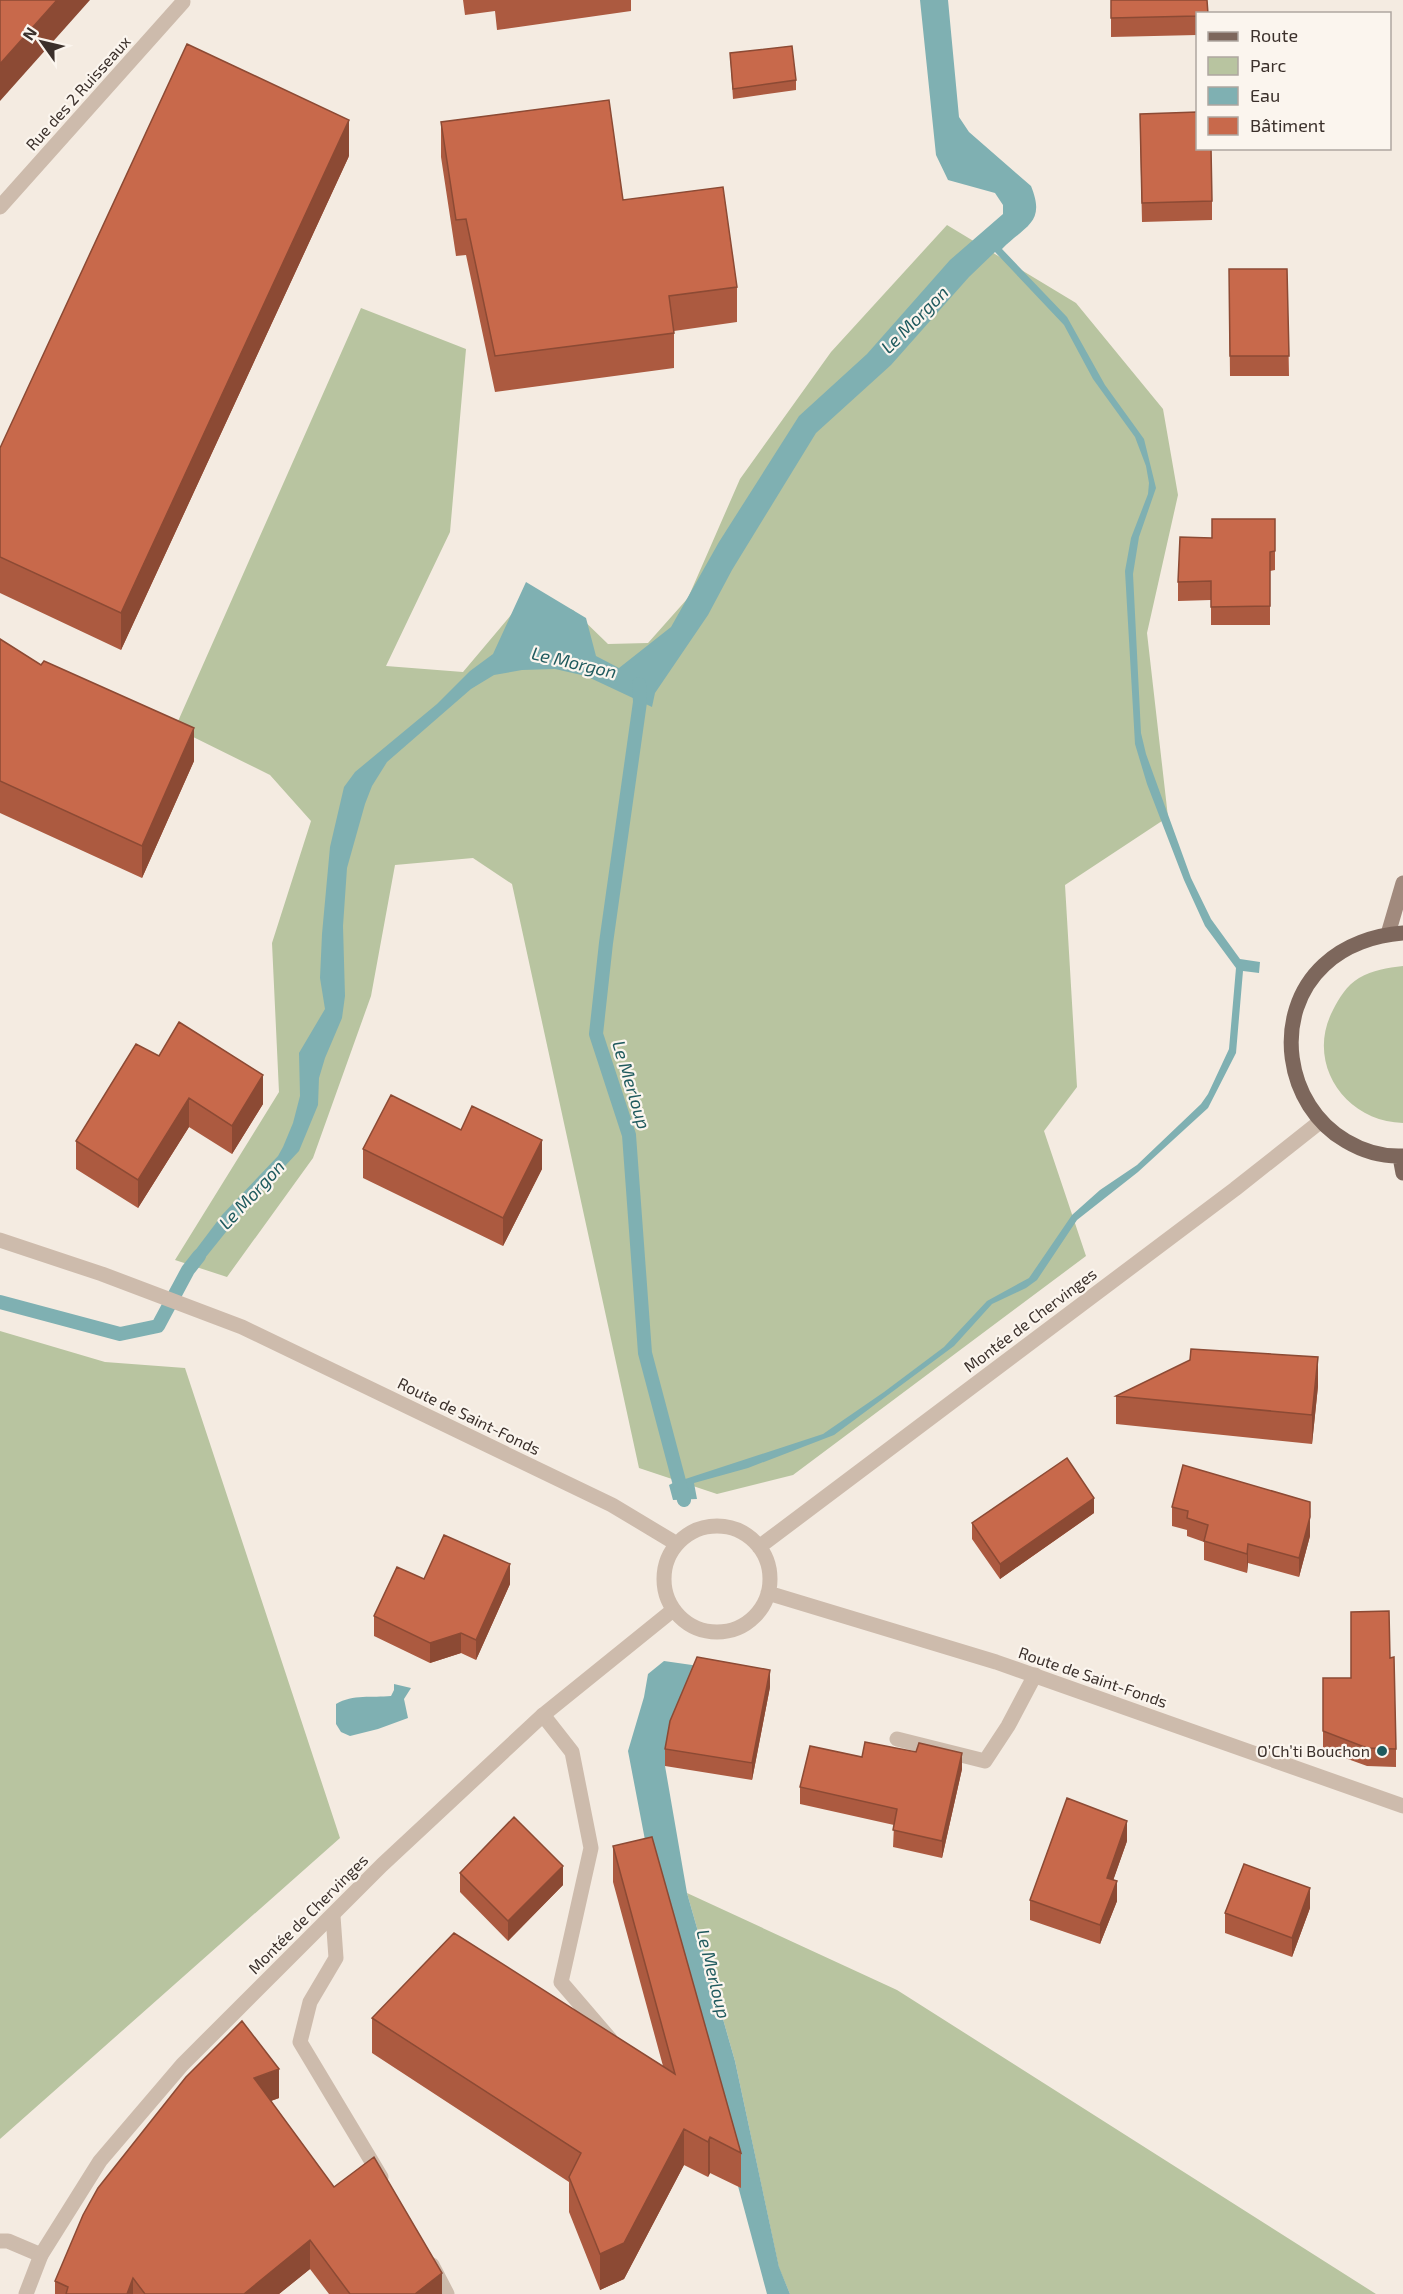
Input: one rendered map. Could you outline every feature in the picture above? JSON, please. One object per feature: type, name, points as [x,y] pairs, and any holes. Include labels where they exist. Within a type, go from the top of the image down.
[{"type":"main road","points":[[1403,884],[1396,934],[1353,944],[1324,965],[1300,999],[1293,1020],[1290,1047],[1296,1079],[1306,1101],[1321,1121],[1337,1136],[1355,1146],[1376,1154],[1401,1156],[1403,1173]]},
{"type":"street","name":"Rue des 2 Ruisseaux","points":[[0,207],[183,2]]},
{"type":"street","name":"Montée de Chervinges","points":[[759,1546],[1235,1189],[1321,1121]]},
{"type":"street","name":"Route de Saint-Fonds","points":[[0,1239],[102,1274],[242,1327],[612,1505],[677,1544]]},
{"type":"street","points":[[712,1525],[729,1527],[746,1534],[759,1546],[768,1562],[770,1580],[768,1593],[758,1613],[745,1625],[727,1632],[710,1632],[693,1627],[673,1610],[664,1587],[664,1578],[670,1553],[677,1544],[696,1530],[712,1525]]},
{"type":"street","name":"Route de Saint-Fonds","points":[[768,1593],[1035,1675],[1403,1806]]},
{"type":"street","name":"Montée de Chervinges","points":[[26,2294],[41,2255],[100,2161],[182,2066],[382,1865],[543,1715],[673,1610]]},
{"type":"street","points":[[897,1739],[985,1761],[1008,1726],[1035,1675]]},
{"type":"street","points":[[543,1715],[572,1752],[591,1848],[561,1982],[622,2053]]},
{"type":"street","points":[[333,1916],[336,1958],[310,2002],[300,2042],[391,2194]]},
{"type":"street","points":[[0,2241],[8,2241],[41,2255]]},
{"type":"street","points":[[426,2255],[447,2294]]},
{"type":"green space","points":[[947,225],[1076,303],[1163,409],[1178,495],[1147,633],[1168,817],[1065,885],[1077,1087],[1044,1131],[1086,1256],[793,1475],[717,1494],[639,1468],[512,884],[473,858],[395,865],[371,996],[313,1158],[227,1277],[175,1260],[279,1092],[272,943],[311,821],[270,775],[175,728],[361,308],[466,349],[450,532],[386,666],[463,672],[527,596],[573,610],[608,644],[648,643],[688,598],[740,479],[831,352]]},
{"type":"green space","points":[[1403,966],[1403,1123],[1382,1120],[1348,1101],[1336,1086],[1328,1069],[1324,1050],[1326,1030],[1333,1010],[1347,988],[1359,978],[1370,973]]},
{"type":"green space","points":[[0,1331],[105,1362],[185,1368],[340,1838],[0,2139]]},
{"type":"green space","points":[[687,1893],[897,1990],[1376,2294],[790,2294],[779,2268],[735,2061]]},
{"type":"water","points":[[920,0],[948,0],[959,117],[969,132],[1031,186],[1035,198],[1035,216],[1026,228],[1002,249],[1067,317],[1105,385],[1144,439],[1156,488],[1139,537],[1133,574],[1141,733],[1146,754],[1191,878],[1211,919],[1240,959],[1260,962],[1259,973],[1243,971],[1236,1053],[1208,1108],[1138,1172],[1077,1220],[1037,1280],[1026,1288],[992,1304],[954,1346],[834,1435],[748,1468],[694,1483],[697,1499],[673,1500],[669,1485],[673,1483],[823,1434],[944,1347],[987,1301],[1029,1278],[1072,1215],[1100,1190],[1137,1165],[1201,1104],[1229,1049],[1236,968],[1205,926],[1184,880],[1147,784],[1135,744],[1125,571],[1131,538],[1148,494],[1146,466],[1135,437],[1093,379],[1064,325],[995,252],[969,277],[891,365],[816,433],[732,570],[708,615],[655,693],[652,707],[586,676],[555,669],[522,670],[494,675],[471,689],[387,762],[372,786],[365,804],[347,868],[343,926],[345,996],[342,1018],[319,1078],[318,1105],[299,1151],[242,1212],[193,1273],[182,1268],[222,1215],[278,1156],[293,1123],[300,1096],[299,1053],[325,1009],[320,978],[330,847],[344,787],[355,772],[437,704],[470,671],[493,654],[526,582],[586,618],[596,656],[619,668],[671,627],[719,542],[799,416],[867,354],[950,260],[1003,214],[1003,205],[995,193],[948,180],[936,155]]},
{"type":"water","points":[[664,1661],[699,1666],[669,1739],[665,1766],[687,1893],[735,2061],[779,2267],[790,2294],[767,2294],[645,1840],[628,1751],[644,1697],[648,1674]]},
{"type":"water","points":[[394,1684],[411,1688],[404,1699],[408,1718],[350,1736],[341,1732],[336,1724],[336,1704],[356,1698],[391,1696]]},
{"type":"building","points":[[0,0],[57,0],[0,64]]},
{"type":"building","points":[[1111,0],[1207,0],[1208,12],[1196,12],[1196,16],[1111,18]]},
{"type":"building","points":[[187,44],[349,120],[121,613],[0,557],[0,448]]},
{"type":"building","points":[[792,46],[796,80],[733,89],[730,53]]},
{"type":"building","points":[[609,100],[623,200],[723,187],[737,287],[669,296],[674,333],[495,356],[466,219],[456,220],[441,122]]},
{"type":"building","points":[[1196,112],[1196,150],[1211,150],[1212,201],[1142,203],[1140,114]]},
{"type":"building","points":[[1229,269],[1287,269],[1289,356],[1230,356]]},
{"type":"building","points":[[1212,519],[1275,519],[1275,551],[1270,552],[1270,606],[1211,607],[1211,581],[1178,582],[1180,537],[1212,538]]},
{"type":"building","points":[[0,639],[41,665],[44,661],[194,728],[142,846],[0,781]]},
{"type":"building","points":[[179,1022],[263,1075],[232,1126],[189,1098],[138,1180],[76,1141],[136,1044],[159,1056]]},
{"type":"building","points":[[391,1095],[461,1130],[472,1106],[542,1140],[503,1218],[363,1149]]},
{"type":"building","points":[[1191,1349],[1318,1357],[1312,1415],[1116,1396],[1190,1360]]},
{"type":"building","points":[[1067,1458],[1094,1498],[1000,1564],[972,1523]]},
{"type":"building","points":[[1183,1465],[1310,1502],[1310,1517],[1299,1558],[1248,1544],[1247,1554],[1204,1541],[1208,1525],[1187,1518],[1188,1511],[1172,1507]]},
{"type":"building","points":[[444,1535],[510,1564],[476,1640],[461,1633],[430,1643],[374,1616],[397,1567],[424,1579]]},
{"type":"building","points":[[1389,1611],[1390,1658],[1394,1657],[1396,1749],[1367,1748],[1323,1731],[1323,1678],[1351,1678],[1351,1612]]},
{"type":"building","points":[[697,1657],[770,1670],[752,1763],[665,1749],[670,1721]]},
{"type":"building","points":[[865,1742],[916,1752],[919,1743],[962,1753],[942,1841],[893,1830],[897,1809],[800,1787],[810,1746],[862,1757]]},
{"type":"building","points":[[1067,1798],[1127,1821],[1107,1878],[1117,1881],[1100,1925],[1030,1900]]},
{"type":"building","points":[[514,1817],[563,1866],[508,1921],[460,1873]]},
{"type":"building","points":[[652,1837],[741,2153],[710,2137],[708,2142],[684,2129],[624,2243],[600,2254],[569,2177],[581,2153],[372,2018],[454,1933],[675,2074],[613,1846]]},
{"type":"building","points":[[1244,1864],[1310,1888],[1292,1938],[1225,1913]]},
{"type":"building","points":[[242,2021],[279,2069],[254,2078],[334,2187],[374,2157],[442,2273],[415,2294],[350,2294],[310,2240],[244,2294],[145,2294],[133,2278],[127,2294],[66,2294],[68,2287],[55,2281],[83,2215],[98,2188],[186,2077]]},
{"type":"waterway","name":"Le Merloup","points":[[639,684],[640,702],[606,943],[596,1034],[629,1135],[645,1353],[684,1500]]},
{"type":"waterway","name":"Le Morgon","points":[[0,1302],[120,1334],[158,1326],[188,1270],[199,1256]]},
{"type":"place","name":"O’Ch’ti Bouchon","points":[[1382,1751]]}]
